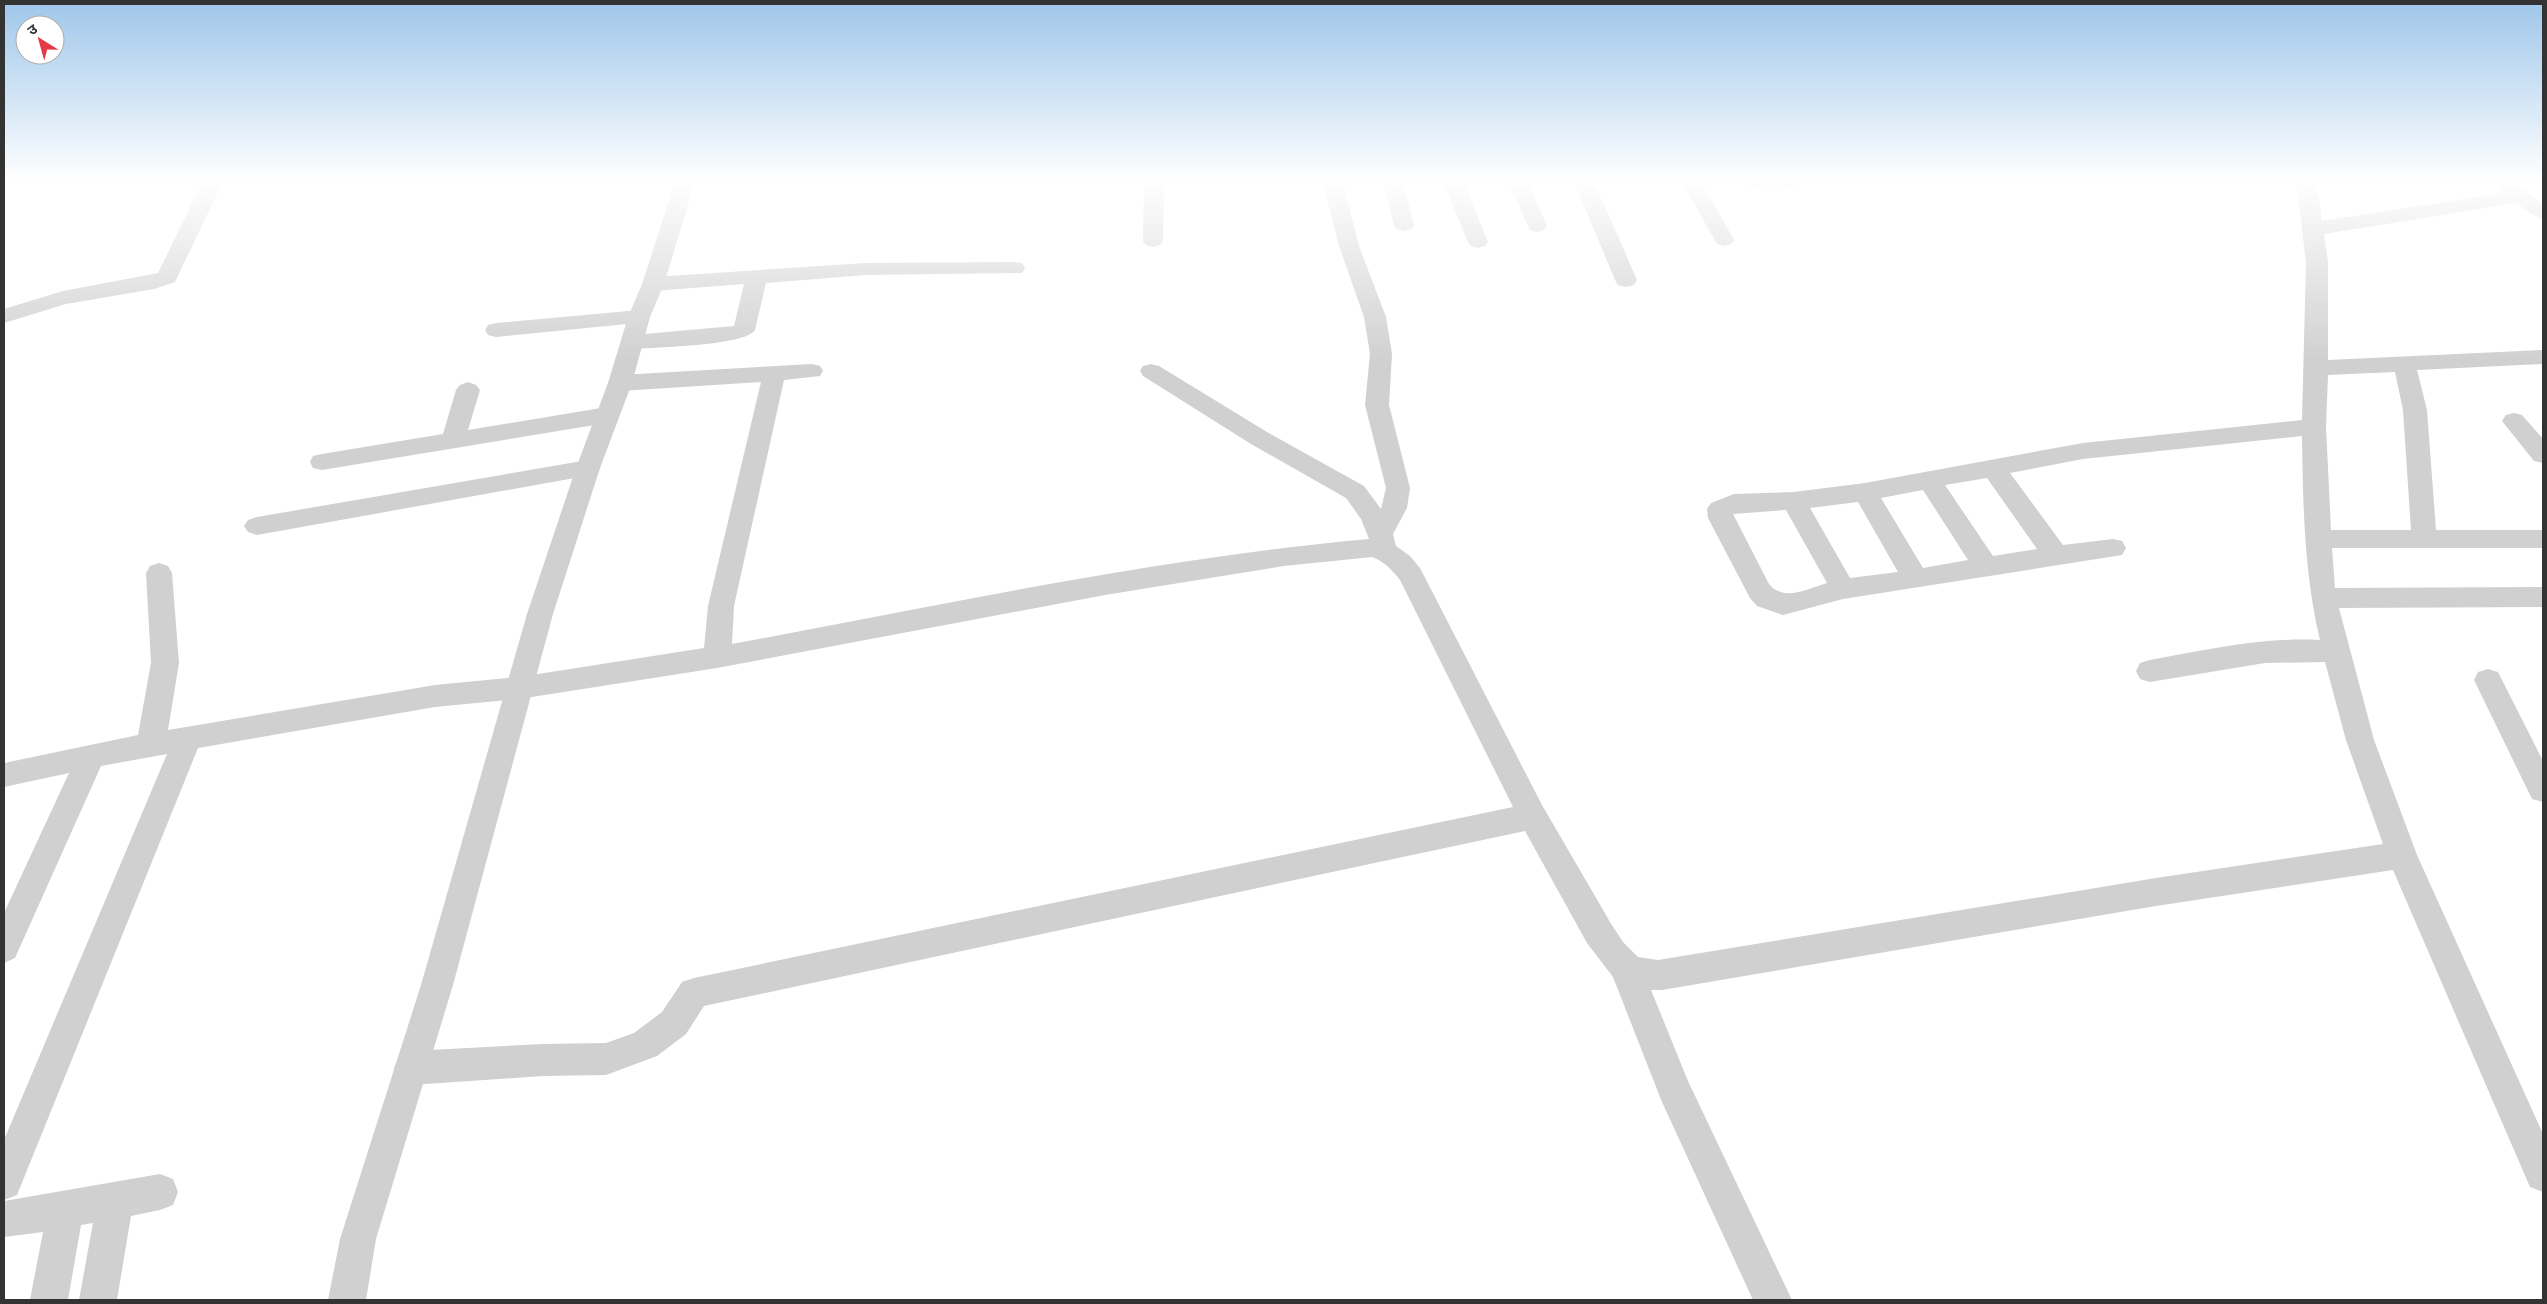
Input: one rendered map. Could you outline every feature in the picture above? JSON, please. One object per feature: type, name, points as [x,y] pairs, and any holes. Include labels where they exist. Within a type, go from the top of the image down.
[{"type":"street","points":[[4,316],[64,298],[154,282],[167,277],[185,240]]},
{"type":"street","points":[[347,1300],[358,1239],[439,976],[540,614],[667,240]]},
{"type":"street","points":[[1347,240],[1375,317],[1381,354],[1377,405],[1398,488],[1384,544]]},
{"type":"street","points":[[1609,240],[1626,280]]},
{"type":"street","points":[[2314,240],[2317,262],[2318,368],[2314,427],[2318,539],[2324,598],[2336,652],[2360,740],[2402,855],[2471,1015],[2543,1174]]},
{"type":"street","points":[[653,284],[866,269],[1014,268]]},
{"type":"street","points":[[496,330],[636,329],[733,334],[744,330],[757,276]]},
{"type":"street","points":[[2318,368],[2543,357]]},
{"type":"street","points":[[2404,363],[2415,410],[2424,540]]},
{"type":"street","points":[[620,382],[812,371]]},
{"type":"street","points":[[1151,371],[1259,438],[1355,492],[1365,503],[1384,544],[1412,576],[1472,702],[1533,816],[1606,943],[1626,967],[1634,972],[1662,975],[2156,892],[2402,855]]},
{"type":"street","points":[[717,657],[721,606],[774,374]]},
{"type":"street","points":[[453,440],[468,390]]},
{"type":"street","points":[[322,462],[607,415]]},
{"type":"street","points":[[2514,421],[2543,455]]},
{"type":"street","points":[[2113,548],[2056,554],[1987,568],[1843,589],[1783,605],[1773,603],[1759,591],[1721,518],[1720,509],[1726,505],[1794,501],[1865,492],[2083,451],[2314,427]]},
{"type":"street","points":[[1992,467],[2056,554]]},
{"type":"street","points":[[257,526],[588,468]]},
{"type":"street","points":[[1929,480],[1987,568]]},
{"type":"street","points":[[1865,492],[1916,579]]},
{"type":"street","points":[[1794,501],[1843,589]]},
{"type":"street","points":[[2318,539],[2543,539]]},
{"type":"street","points":[[4,775],[188,738],[435,696],[519,688],[717,657],[1095,587],[1284,556],[1352,548],[1372,548],[1384,544]]},
{"type":"street","points":[[151,745],[165,663],[160,573]]},
{"type":"street","points":[[2324,598],[2543,597]]},
{"type":"street","points":[[2150,671],[2256,652],[2300,648],[2336,652]]},
{"type":"street","points":[[2488,680],[2534,753],[2543,790]]},
{"type":"street","points":[[4,1182],[188,738]]},
{"type":"street","points":[[4,948],[91,756]]},
{"type":"street","points":[[411,1068],[534,1060],[606,1059],[645,1045],[674,1023],[694,993],[1533,816]]},
{"type":"street","points":[[1626,967],[1648,1031],[1674,1090],[1773,1300]]},
{"type":"street","points":[[4,1219],[65,1210],[160,1192]]},
{"type":"street","points":[[98,1300],[115,1201]]},
{"type":"street","points":[[49,1300],[65,1210]]}]
